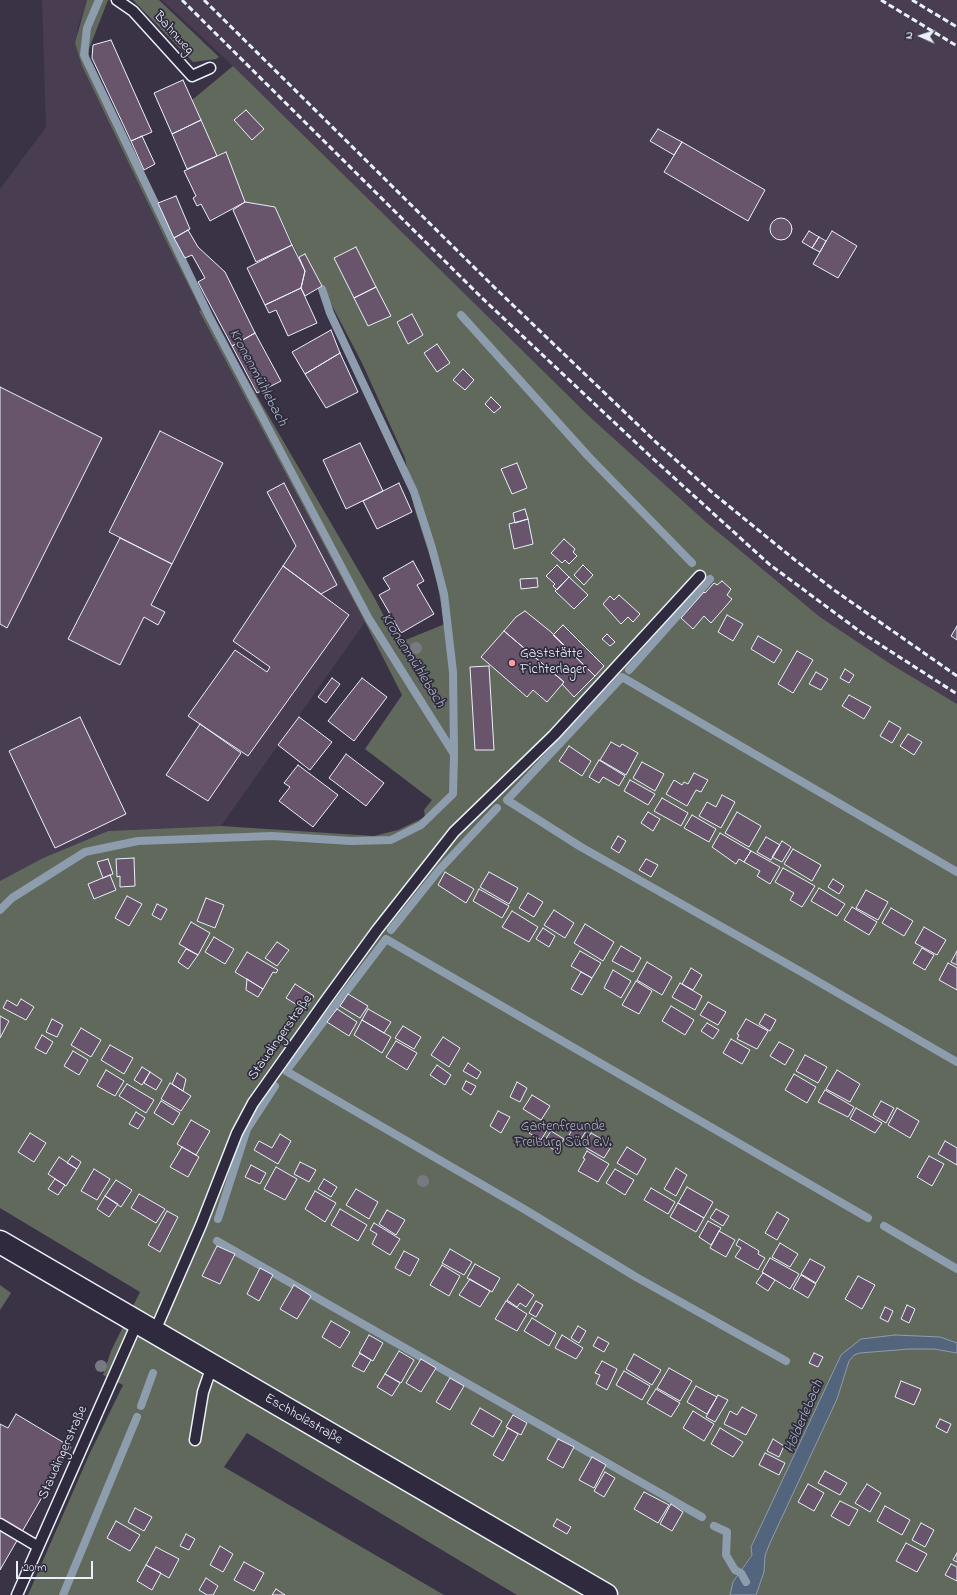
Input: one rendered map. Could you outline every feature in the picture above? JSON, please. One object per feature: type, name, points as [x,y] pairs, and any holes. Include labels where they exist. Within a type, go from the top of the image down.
[{"type":"main road","name":"Eschholzstraße","points":[[0,1242],[606,1595]]},
{"type":"lane","name":"Bahnweg","points":[[117,0],[133,11],[192,76],[210,68]]},
{"type":"lane","name":"Staudingerstraße","points":[[17,1595],[37,1546],[146,1328],[201,1225],[237,1133],[253,1103],[328,997],[415,880],[454,832],[482,803],[554,735],[700,576]]},
{"type":"lane","points":[[196,1440],[203,1392],[212,1366]]},
{"type":"lane","points":[[0,1524],[37,1546]]},
{"type":"shaded area","points":[[42,0],[87,0],[77,30],[82,66],[201,310],[199,311],[365,622],[221,826],[108,831],[43,858],[0,881],[0,189],[46,127]]},
{"type":"shaded area","points":[[162,0],[957,0],[957,704],[889,663],[820,617],[706,522],[590,417],[233,66]]},
{"type":"green space","name":"Gartenfreunde Freiburg Süd e.V.","points":[[87,0],[108,0],[89,49],[89,59],[211,317],[374,597],[398,643],[445,624],[435,573],[414,507],[405,458],[362,363],[305,254],[299,257],[275,207],[245,202],[226,152],[217,156],[192,100],[233,66],[590,417],[706,522],[820,617],[889,663],[957,704],[957,1343],[940,1337],[841,1355],[751,1547],[752,1554],[733,1582],[730,1595],[517,1595],[247,1433],[224,1467],[444,1595],[28,1595],[89,1455],[123,1385],[103,1375],[111,1351],[140,1292],[0,1208],[0,881],[43,858],[108,831],[221,826],[374,836],[398,830],[425,817],[424,810],[432,800],[365,749],[402,695],[365,622],[199,311],[201,310],[82,66],[75,43]]},
{"type":"green space","points":[[133,0],[159,0],[219,57],[216,59],[193,62]]},
{"type":"green space","points":[[0,1285],[11,1293],[0,1310]]},
{"type":"green space","points":[[909,1349],[934,1349],[957,1353],[957,1595],[756,1595],[764,1572],[765,1556],[769,1545],[837,1399],[849,1361],[854,1355],[860,1353]]},
{"type":"water","points":[[895,1335],[940,1337],[957,1343],[957,1353],[934,1349],[909,1349],[860,1353],[854,1355],[849,1361],[837,1399],[769,1545],[765,1556],[764,1572],[756,1595],[730,1595],[733,1582],[752,1555],[751,1547],[841,1355],[861,1339]]},
{"type":"building","points":[[111,40],[152,132],[131,141],[92,58],[93,45]]},
{"type":"building","points":[[183,80],[201,120],[172,134],[154,93]]},
{"type":"building","points":[[246,110],[264,129],[252,140],[234,120]]},
{"type":"building","points":[[201,120],[217,156],[187,169],[172,134]]},
{"type":"building","points":[[658,129],[682,142],[674,155],[650,141]]},
{"type":"building","points":[[142,136],[155,164],[144,170],[131,141]]},
{"type":"building","points":[[682,142],[765,190],[748,221],[664,172]]},
{"type":"building","points":[[226,152],[245,202],[210,221],[201,204],[197,206],[193,198],[196,196],[184,171]]},
{"type":"building","points":[[176,196],[190,229],[174,238],[158,203]]},
{"type":"building","points":[[245,202],[275,207],[292,245],[256,262],[233,210]]},
{"type":"building","points":[[781,218],[789,221],[792,229],[789,237],[781,240],[773,237],[770,229],[773,221]]},
{"type":"building","points":[[188,230],[198,247],[225,272],[255,333],[232,346],[198,282],[205,278],[192,255],[185,258],[174,238]]},
{"type":"building","points":[[809,231],[819,237],[812,248],[802,242]]},
{"type":"building","points":[[832,231],[857,246],[838,278],[813,264]]},
{"type":"building","points":[[819,237],[826,241],[820,252],[812,248]]},
{"type":"building","points":[[292,245],[305,271],[301,288],[265,305],[247,268]]},
{"type":"building","points":[[356,247],[376,287],[354,298],[334,258]]},
{"type":"building","points":[[305,254],[322,286],[305,296],[301,288],[305,271],[299,257]]},
{"type":"building","points":[[376,287],[391,316],[368,326],[354,298]]},
{"type":"building","points":[[301,288],[317,323],[288,336],[276,310],[269,313],[265,305]]},
{"type":"building","points":[[412,314],[423,335],[408,344],[397,322]]},
{"type":"building","points":[[331,330],[340,353],[305,374],[292,352]]},
{"type":"building","points":[[255,333],[281,381],[257,393],[232,346]]},
{"type":"building","points":[[437,344],[450,363],[437,372],[424,353]]},
{"type":"building","points":[[340,353],[358,392],[326,408],[305,374]]},
{"type":"building","points":[[463,369],[474,380],[465,390],[453,380]]},
{"type":"building","points":[[0,387],[102,438],[7,628],[0,624]]},
{"type":"building","points":[[491,397],[501,407],[494,413],[485,404]]},
{"type":"building","points":[[160,431],[223,463],[172,564],[109,532]]},
{"type":"building","points":[[360,443],[383,491],[346,509],[323,460]]},
{"type":"building","points":[[517,463],[527,488],[512,494],[501,469]]},
{"type":"building","points":[[284,483],[337,585],[321,594],[283,566],[296,546],[267,492]]},
{"type":"building","points":[[399,483],[412,512],[377,529],[363,501]]},
{"type":"building","points":[[525,509],[528,519],[515,523],[513,513]]},
{"type":"building","points":[[528,519],[533,544],[514,549],[509,524]]},
{"type":"building","points":[[120,538],[172,564],[151,605],[165,612],[158,625],[144,617],[120,665],[68,639]]},
{"type":"building","points":[[564,539],[575,549],[573,552],[577,556],[569,564],[565,560],[562,563],[551,553]]},
{"type":"building","points":[[413,561],[424,581],[417,585],[434,614],[401,633],[379,595],[390,589],[383,578]]},
{"type":"building","points":[[557,565],[569,577],[557,590],[553,586],[555,584],[546,576]]},
{"type":"building","points":[[583,565],[593,575],[584,585],[574,575]]},
{"type":"building","points":[[283,566],[349,615],[248,756],[188,716],[235,650],[267,672],[270,667],[233,641]]},
{"type":"building","points":[[569,577],[588,595],[574,609],[555,591]]},
{"type":"building","points":[[537,578],[538,587],[521,589],[520,579]]},
{"type":"building","points":[[722,581],[731,589],[727,595],[732,599],[711,623],[704,616],[693,629],[681,618],[704,592],[705,593],[714,583],[717,585]]},
{"type":"building","points":[[619,595],[640,614],[633,622],[628,617],[621,624],[603,604],[610,596],[614,600]]},
{"type":"building","points":[[525,611],[551,632],[595,676],[574,697],[562,684],[564,682],[504,631],[516,617]]},
{"type":"building","points":[[727,615],[743,624],[733,641],[718,632]]},
{"type":"building","points":[[563,625],[604,666],[595,676],[553,635]]},
{"type":"building","points":[[957,626],[957,640],[951,636]]},
{"type":"building","points":[[504,631],[564,682],[547,702],[533,690],[527,697],[481,657]]},
{"type":"building","points":[[607,634],[615,642],[610,646],[602,639]]},
{"type":"building","points":[[758,636],[782,650],[774,663],[751,649]]},
{"type":"building","points":[[797,651],[813,660],[793,693],[778,684]]},
{"type":"building","points":[[489,666],[494,750],[475,750],[470,667]]},
{"type":"building","points":[[845,669],[854,675],[849,683],[840,678]]},
{"type":"building","points":[[816,672],[828,679],[821,690],[809,684]]},
{"type":"building","points":[[332,678],[340,684],[326,703],[318,697]]},
{"type":"building","points":[[362,678],[387,697],[354,741],[328,721]]},
{"type":"building","points":[[849,695],[871,707],[864,719],[842,706]]},
{"type":"building","points":[[80,717],[126,814],[55,848],[9,751]]},
{"type":"building","points":[[299,717],[332,742],[310,770],[278,745]]},
{"type":"building","points":[[889,721],[901,728],[892,743],[880,736]]},
{"type":"building","points":[[200,724],[241,753],[208,801],[166,775]]},
{"type":"building","points":[[908,734],[922,742],[914,755],[900,746]]},
{"type":"building","points":[[611,742],[620,747],[622,744],[638,753],[626,775],[600,760]]},
{"type":"building","points":[[569,746],[591,761],[582,776],[559,761]]},
{"type":"building","points":[[346,754],[384,783],[366,806],[329,778]]},
{"type":"building","points":[[599,760],[625,776],[619,786],[603,777],[599,783],[589,777]]},
{"type":"building","points":[[642,762],[664,774],[655,791],[633,778]]},
{"type":"building","points":[[298,765],[338,795],[313,827],[279,801],[290,787],[284,783]]},
{"type":"building","points":[[694,773],[708,780],[701,792],[696,790],[687,806],[666,794],[674,780],[682,785],[684,782],[688,784]]},
{"type":"building","points":[[630,780],[655,794],[648,805],[624,791]]},
{"type":"building","points":[[722,795],[735,802],[721,828],[699,816],[707,802],[716,807]]},
{"type":"building","points":[[662,798],[688,813],[681,826],[654,811]]},
{"type":"building","points":[[648,812],[660,819],[653,831],[641,823]]},
{"type":"building","points":[[737,812],[761,826],[749,847],[725,833]]},
{"type":"building","points":[[692,815],[716,829],[709,842],[684,828]]},
{"type":"building","points":[[720,833],[751,851],[744,862],[739,859],[736,864],[712,847]]},
{"type":"building","points":[[618,836],[626,841],[619,853],[611,848]]},
{"type":"building","points":[[766,837],[780,845],[771,860],[757,852]]},
{"type":"building","points":[[782,841],[791,847],[782,862],[772,857]]},
{"type":"building","points":[[793,849],[821,865],[812,881],[784,864]]},
{"type":"building","points":[[751,851],[780,867],[770,884],[757,876],[760,871],[744,862]]},
{"type":"building","points":[[134,858],[135,886],[120,887],[120,876],[117,877],[116,859]]},
{"type":"building","points":[[108,859],[113,874],[103,878],[97,862]]},
{"type":"building","points":[[646,859],[658,865],[651,877],[639,870]]},
{"type":"building","points":[[783,868],[815,886],[802,907],[790,900],[794,893],[775,882]]},
{"type":"building","points":[[445,872],[474,889],[466,903],[438,885]]},
{"type":"building","points":[[489,872],[518,888],[509,904],[480,887]]},
{"type":"building","points":[[110,875],[116,890],[94,899],[88,884]]},
{"type":"building","points":[[833,879],[844,886],[839,894],[828,887]]},
{"type":"building","points":[[819,888],[845,904],[837,916],[811,901]]},
{"type":"building","points":[[479,889],[509,906],[502,918],[473,901]]},
{"type":"building","points":[[866,890],[888,902],[878,920],[856,908]]},
{"type":"building","points":[[528,893],[543,902],[534,917],[519,908]]},
{"type":"building","points":[[127,896],[142,904],[129,926],[115,918]]},
{"type":"building","points":[[206,898],[224,905],[215,928],[197,921]]},
{"type":"building","points":[[157,904],[167,909],[161,920],[152,915]]},
{"type":"building","points":[[852,907],[877,922],[869,935],[844,920]]},
{"type":"building","points":[[891,908],[913,921],[904,936],[882,923]]},
{"type":"building","points":[[554,910],[574,923],[565,938],[544,925]]},
{"type":"building","points":[[512,911],[538,927],[529,942],[502,927]]},
{"type":"building","points":[[191,922],[210,933],[198,955],[179,944]]},
{"type":"building","points":[[585,924],[614,942],[603,961],[574,943]]},
{"type":"building","points":[[924,927],[946,940],[937,955],[915,943]]},
{"type":"building","points":[[543,928],[555,936],[549,947],[536,939]]},
{"type":"building","points":[[214,937],[234,949],[225,964],[205,952]]},
{"type":"building","points":[[277,942],[289,950],[277,966],[265,958]]},
{"type":"building","points":[[621,946],[641,958],[633,972],[612,961]]},
{"type":"building","points":[[922,948],[934,955],[925,970],[913,963]]},
{"type":"building","points":[[186,949],[198,955],[188,969],[178,962]]},
{"type":"building","points":[[580,951],[601,963],[592,978],[571,966]]},
{"type":"building","points":[[957,951],[957,965],[951,962]]},
{"type":"building","points":[[247,952],[278,970],[276,973],[273,972],[263,989],[235,972]]},
{"type":"building","points":[[647,962],[672,977],[662,995],[637,980]]},
{"type":"building","points":[[948,963],[957,968],[957,990],[939,980]]},
{"type":"building","points":[[691,968],[702,975],[693,990],[682,984]]},
{"type":"building","points":[[613,970],[631,981],[621,998],[604,988]]},
{"type":"building","points":[[581,972],[592,978],[582,995],[571,989]]},
{"type":"building","points":[[247,979],[263,989],[258,997],[246,990]]},
{"type":"building","points":[[636,981],[652,991],[639,1014],[622,1005]]},
{"type":"building","points":[[680,983],[702,996],[695,1010],[672,997]]},
{"type":"building","points":[[295,984],[314,996],[305,1010],[286,998]]},
{"type":"building","points":[[348,994],[368,1006],[360,1018],[340,1006]]},
{"type":"building","points":[[21,999],[34,1007],[26,1020],[3,1008],[7,1000],[17,1006]]},
{"type":"building","points":[[708,1002],[726,1012],[718,1025],[700,1015]]},
{"type":"building","points":[[671,1006],[694,1020],[685,1035],[662,1021]]},
{"type":"building","points":[[337,1009],[357,1022],[349,1036],[327,1022]]},
{"type":"building","points":[[368,1009],[391,1022],[384,1033],[362,1020]]},
{"type":"building","points":[[765,1014],[776,1020],[770,1031],[759,1024]]},
{"type":"building","points":[[0,1016],[9,1021],[0,1038]]},
{"type":"building","points":[[52,1019],[63,1025],[57,1037],[46,1032]]},
{"type":"building","points":[[746,1019],[768,1031],[757,1049],[737,1039],[739,1035],[737,1034]]},
{"type":"building","points":[[362,1020],[391,1037],[382,1053],[354,1035]]},
{"type":"building","points":[[707,1023],[719,1030],[713,1039],[701,1031]]},
{"type":"building","points":[[403,1026],[421,1037],[414,1049],[395,1038]]},
{"type":"building","points":[[81,1028],[101,1040],[91,1057],[71,1045]]},
{"type":"building","points":[[42,1035],[53,1042],[46,1054],[35,1048]]},
{"type":"building","points":[[443,1037],[460,1048],[449,1067],[431,1055]]},
{"type":"building","points":[[731,1039],[750,1050],[742,1064],[723,1053]]},
{"type":"building","points":[[396,1041],[417,1053],[407,1070],[386,1057]]},
{"type":"building","points":[[779,1042],[794,1050],[785,1065],[770,1056]]},
{"type":"building","points":[[110,1045],[133,1058],[124,1074],[101,1060]]},
{"type":"building","points":[[73,1051],[88,1060],[79,1075],[64,1066]]},
{"type":"building","points":[[805,1055],[827,1067],[818,1083],[796,1071]]},
{"type":"building","points":[[468,1063],[481,1072],[477,1079],[463,1071]]},
{"type":"building","points":[[437,1065],[451,1075],[445,1085],[430,1075]]},
{"type":"building","points":[[142,1067],[150,1072],[142,1085],[134,1080]]},
{"type":"building","points":[[106,1070],[124,1081],[115,1096],[97,1086]]},
{"type":"building","points":[[837,1070],[860,1084],[850,1102],[826,1089]]},
{"type":"building","points":[[150,1072],[162,1080],[156,1090],[144,1083]]},
{"type":"building","points":[[177,1073],[186,1079],[183,1091],[172,1084]]},
{"type":"building","points":[[794,1074],[816,1087],[807,1103],[785,1090]]},
{"type":"building","points":[[466,1081],[476,1086],[471,1095],[462,1089]]},
{"type":"building","points":[[517,1082],[527,1088],[520,1102],[510,1097]]},
{"type":"building","points":[[170,1083],[191,1096],[181,1111],[161,1099]]},
{"type":"building","points":[[127,1084],[154,1100],[146,1113],[119,1096]]},
{"type":"building","points":[[825,1090],[854,1107],[848,1117],[818,1102]]},
{"type":"building","points":[[532,1095],[550,1106],[541,1120],[523,1109]]},
{"type":"building","points":[[161,1101],[180,1113],[173,1125],[154,1113]]},
{"type":"building","points":[[881,1101],[894,1108],[886,1123],[873,1115]]},
{"type":"building","points":[[856,1108],[882,1123],[875,1133],[850,1119]]},
{"type":"building","points":[[897,1108],[919,1121],[910,1138],[888,1125]]},
{"type":"building","points":[[498,1111],[510,1117],[501,1133],[490,1126]]},
{"type":"building","points":[[136,1112],[145,1118],[138,1129],[129,1124]]},
{"type":"building","points":[[191,1120],[210,1131],[196,1155],[177,1144]]},
{"type":"building","points":[[535,1123],[547,1130],[541,1140],[529,1133]]},
{"type":"building","points":[[575,1125],[586,1131],[580,1141],[569,1135]]},
{"type":"building","points":[[551,1131],[564,1139],[556,1151],[543,1143]]},
{"type":"building","points":[[30,1133],[46,1143],[34,1162],[18,1152]]},
{"type":"building","points":[[591,1133],[612,1145],[604,1158],[583,1146]]},
{"type":"building","points":[[280,1134],[291,1141],[278,1164],[254,1150],[259,1141],[272,1148]]},
{"type":"building","points":[[945,1141],[957,1148],[957,1165],[938,1154]]},
{"type":"building","points":[[182,1147],[199,1157],[188,1177],[170,1167]]},
{"type":"building","points":[[627,1147],[646,1159],[637,1175],[617,1163]]},
{"type":"building","points":[[587,1151],[609,1164],[598,1182],[578,1171],[585,1159],[583,1158]]},
{"type":"building","points":[[72,1156],[81,1162],[77,1169],[67,1163]]},
{"type":"building","points":[[929,1156],[944,1164],[932,1186],[917,1177]]},
{"type":"building","points":[[59,1157],[77,1169],[66,1186],[48,1174]]},
{"type":"building","points":[[300,1162],[316,1170],[309,1182],[294,1174]]},
{"type":"building","points":[[251,1165],[266,1173],[260,1184],[245,1177]]},
{"type":"building","points":[[276,1167],[297,1179],[285,1200],[264,1189]]},
{"type":"building","points":[[676,1168],[687,1175],[676,1196],[664,1189]]},
{"type":"building","points":[[94,1169],[110,1179],[97,1200],[81,1191]]},
{"type":"building","points":[[615,1169],[634,1180],[625,1195],[606,1183]]},
{"type":"building","points":[[55,1179],[65,1185],[58,1195],[48,1189]]},
{"type":"building","points":[[324,1179],[337,1187],[331,1197],[318,1189]]},
{"type":"building","points":[[116,1180],[132,1190],[121,1207],[105,1196]]},
{"type":"building","points":[[687,1187],[713,1202],[704,1218],[678,1203]]},
{"type":"building","points":[[651,1188],[675,1202],[668,1214],[644,1200]]},
{"type":"building","points":[[356,1189],[378,1202],[369,1219],[346,1205]]},
{"type":"building","points":[[315,1191],[336,1203],[325,1222],[305,1209]]},
{"type":"building","points":[[139,1194],[165,1209],[156,1223],[131,1208]]},
{"type":"building","points":[[105,1196],[118,1204],[109,1217],[97,1209]]},
{"type":"building","points":[[678,1203],[704,1218],[696,1232],[670,1217]]},
{"type":"building","points":[[340,1209],[367,1225],[358,1241],[331,1225]]},
{"type":"building","points":[[716,1209],[729,1216],[723,1226],[710,1218]]},
{"type":"building","points":[[387,1210],[405,1220],[396,1235],[379,1224]]},
{"type":"building","points":[[167,1211],[178,1217],[160,1252],[148,1245]]},
{"type":"building","points":[[777,1212],[789,1219],[777,1240],[765,1233]]},
{"type":"building","points":[[708,1221],[721,1228],[711,1245],[699,1237]]},
{"type":"building","points":[[374,1223],[400,1239],[390,1255],[372,1244],[377,1234],[370,1230]]},
{"type":"building","points":[[719,1231],[735,1240],[726,1257],[710,1248]]},
{"type":"building","points":[[739,1239],[759,1251],[758,1254],[765,1258],[758,1270],[735,1257],[741,1248],[736,1245]]},
{"type":"building","points":[[780,1243],[798,1254],[790,1267],[772,1257]]},
{"type":"building","points":[[217,1246],[235,1254],[220,1284],[202,1276]]},
{"type":"building","points":[[450,1249],[472,1262],[464,1275],[442,1263]]},
{"type":"building","points":[[404,1251],[419,1259],[410,1276],[395,1268]]},
{"type":"building","points":[[770,1258],[799,1274],[790,1289],[762,1272]]},
{"type":"building","points":[[810,1259],[825,1267],[816,1283],[801,1274]]},
{"type":"building","points":[[475,1264],[500,1278],[492,1292],[467,1278]]},
{"type":"building","points":[[442,1265],[460,1276],[449,1296],[430,1285]]},
{"type":"building","points":[[260,1268],[273,1275],[259,1301],[247,1294]]},
{"type":"building","points":[[763,1273],[775,1280],[768,1291],[756,1283]]},
{"type":"building","points":[[801,1275],[816,1284],[808,1298],[793,1289]]},
{"type":"building","points":[[858,1276],[875,1285],[862,1309],[845,1299]]},
{"type":"building","points":[[470,1279],[490,1291],[480,1307],[459,1295]]},
{"type":"building","points":[[518,1284],[534,1295],[526,1307],[520,1303],[517,1307],[507,1300]]},
{"type":"building","points":[[294,1285],[311,1296],[297,1319],[280,1309]]},
{"type":"building","points":[[506,1301],[527,1314],[517,1331],[495,1319]]},
{"type":"building","points":[[536,1301],[543,1305],[536,1317],[529,1313]]},
{"type":"building","points":[[907,1305],[915,1309],[909,1323],[901,1319]]},
{"type":"building","points":[[885,1307],[893,1311],[888,1322],[880,1318]]},
{"type":"building","points":[[532,1318],[556,1333],[549,1346],[524,1331]]},
{"type":"building","points":[[331,1321],[350,1332],[340,1348],[322,1337]]},
{"type":"building","points":[[578,1326],[586,1331],[579,1343],[571,1338]]},
{"type":"building","points":[[369,1335],[383,1343],[373,1361],[359,1353]]},
{"type":"building","points":[[562,1335],[583,1348],[576,1359],[555,1348]]},
{"type":"building","points":[[598,1337],[609,1343],[604,1352],[593,1346]]},
{"type":"building","points":[[399,1351],[414,1360],[401,1383],[385,1374]]},
{"type":"building","points":[[360,1353],[371,1360],[364,1372],[352,1366]]},
{"type":"building","points":[[814,1353],[823,1357],[818,1367],[809,1363]]},
{"type":"building","points":[[634,1354],[661,1370],[652,1385],[626,1369]]},
{"type":"building","points":[[421,1359],[436,1368],[421,1392],[406,1383]]},
{"type":"building","points":[[602,1361],[617,1369],[607,1390],[596,1384],[600,1375],[595,1373]]},
{"type":"building","points":[[669,1368],[692,1381],[680,1401],[657,1388]]},
{"type":"building","points":[[624,1371],[650,1386],[642,1400],[616,1385]]},
{"type":"building","points":[[385,1374],[400,1383],[392,1396],[377,1387]]},
{"type":"building","points":[[450,1378],[464,1386],[450,1410],[436,1402]]},
{"type":"building","points":[[901,1381],[921,1389],[914,1405],[895,1397]]},
{"type":"building","points":[[696,1386],[717,1397],[707,1414],[687,1402]]},
{"type":"building","points":[[656,1389],[680,1403],[671,1417],[647,1403]]},
{"type":"building","points":[[718,1395],[728,1400],[715,1422],[706,1417]]},
{"type":"building","points":[[742,1407],[757,1415],[746,1435],[724,1424],[730,1411],[737,1415]]},
{"type":"building","points":[[480,1408],[502,1421],[493,1437],[471,1424]]},
{"type":"building","points":[[693,1411],[714,1424],[704,1441],[683,1428]]},
{"type":"building","points":[[16,1414],[71,1447],[0,1570],[0,1424],[8,1428]]},
{"type":"building","points":[[513,1415],[527,1423],[521,1435],[506,1427]]},
{"type":"building","points":[[940,1419],[951,1424],[947,1433],[936,1427]]},
{"type":"building","points":[[508,1428],[518,1434],[503,1461],[493,1455]]},
{"type":"building","points":[[720,1428],[743,1442],[733,1457],[711,1444]]},
{"type":"building","points":[[558,1439],[574,1447],[563,1468],[547,1459]]},
{"type":"building","points":[[773,1439],[784,1446],[779,1457],[767,1451]]},
{"type":"building","points":[[765,1453],[785,1463],[779,1475],[759,1465]]},
{"type":"building","points":[[592,1457],[606,1465],[594,1488],[579,1480]]},
{"type":"building","points":[[825,1471],[847,1483],[840,1495],[818,1483]]},
{"type":"building","points":[[605,1472],[615,1478],[604,1497],[594,1491]]},
{"type":"building","points":[[808,1484],[824,1493],[814,1511],[798,1502]]},
{"type":"building","points":[[867,1484],[881,1493],[870,1512],[855,1503]]},
{"type":"building","points":[[644,1492],[669,1505],[658,1523],[634,1509]]},
{"type":"building","points":[[840,1501],[858,1510],[849,1526],[831,1516]]},
{"type":"building","points":[[671,1504],[683,1512],[672,1531],[660,1524]]},
{"type":"building","points":[[885,1506],[910,1520],[902,1535],[877,1521]]},
{"type":"building","points":[[135,1508],[152,1517],[144,1531],[128,1522]]},
{"type":"building","points":[[557,1519],[571,1527],[567,1534],[553,1526]]},
{"type":"building","points":[[116,1521],[140,1535],[130,1551],[107,1538]]},
{"type":"building","points":[[921,1523],[934,1530],[925,1547],[912,1540]]},
{"type":"building","points":[[186,1534],[195,1539],[189,1550],[180,1546]]},
{"type":"building","points":[[906,1543],[927,1554],[917,1572],[896,1561]]},
{"type":"building","points":[[220,1546],[233,1554],[223,1572],[210,1565]]},
{"type":"building","points":[[156,1547],[179,1559],[169,1578],[146,1565]]},
{"type":"building","points":[[957,1553],[957,1562],[953,1560]]},
{"type":"building","points":[[244,1562],[264,1573],[254,1591],[234,1580]]},
{"type":"building","points":[[951,1564],[957,1567],[957,1581],[945,1575]]},
{"type":"building","points":[[146,1565],[161,1573],[152,1590],[137,1581]]},
{"type":"building","points":[[206,1578],[218,1586],[213,1595],[207,1595],[199,1590]]},
{"type":"building","points":[[276,1589],[285,1595],[272,1595]]},
{"type":"waterway","name":"Kronenmühlebach","points":[[0,910],[12,898],[85,852],[138,841],[272,836],[351,841],[391,840],[421,825],[453,794],[454,754],[369,619],[209,316],[84,55],[87,28],[99,0]]},
{"type":"waterway","name":"Kronenmühlebach","points":[[322,289],[330,313],[414,492],[432,548],[444,594],[453,672],[454,754]]},
{"type":"waterway","points":[[461,315],[588,456],[692,563]]},
{"type":"waterway","points":[[629,670],[710,579]]},
{"type":"waterway","points":[[957,872],[622,677],[507,800],[581,847],[957,1062]]},
{"type":"waterway","points":[[391,930],[439,870],[497,808]]},
{"type":"waterway","points":[[786,1361],[636,1277],[524,1209],[286,1071],[386,939],[868,1218]]},
{"type":"waterway","points":[[218,1219],[247,1129],[275,1086]]},
{"type":"waterway","points":[[884,1226],[957,1269]]},
{"type":"waterway","points":[[217,1241],[702,1517]]},
{"type":"waterway","points":[[141,1406],[153,1373]]},
{"type":"waterway","points":[[63,1595],[137,1417]]},
{"type":"waterway","points":[[714,1526],[727,1532],[726,1555],[735,1570],[741,1573],[746,1582]]},
{"type":"railway","points":[[182,0],[481,297],[649,455],[769,564],[862,633],[957,694]]},
{"type":"railway","points":[[204,0],[493,286],[660,446],[714,494],[795,560],[834,590],[957,676]]},
{"type":"railway","points":[[881,0],[957,46]]},
{"type":"railway","points":[[912,0],[957,27]]},
{"type":"place","name":"Gaststätte Fichterlager","points":[[512,663]]},
{"type":"water label","name":"Hölderlebach","points":[[805,1417]]}]
